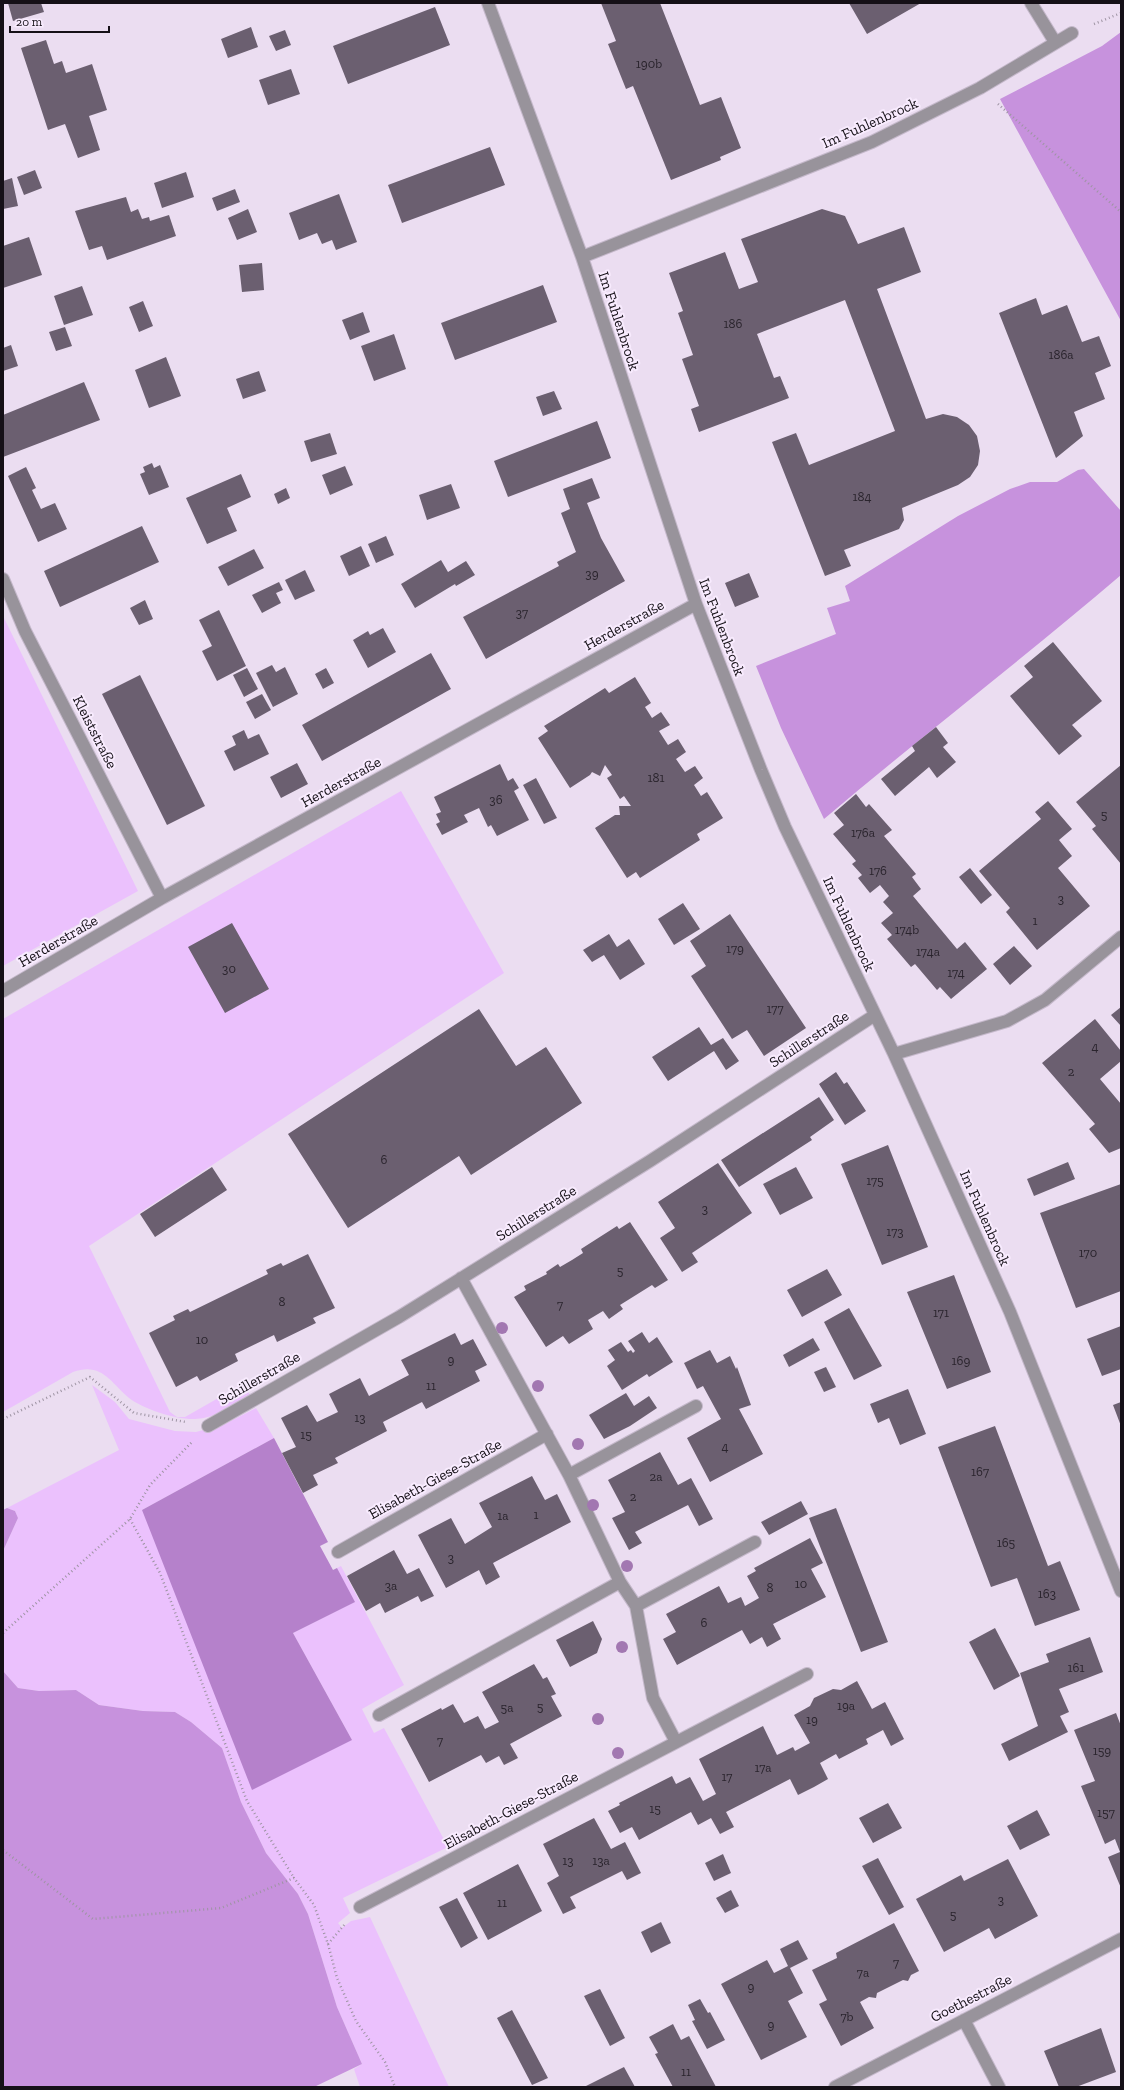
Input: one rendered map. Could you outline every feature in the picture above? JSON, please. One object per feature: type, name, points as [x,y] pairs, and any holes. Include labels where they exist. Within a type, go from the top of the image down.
[{"type":"street","name":"Im Fuhlenbrock","points":[[488,3],[582,257],[696,604],[785,826],[894,1054],[1010,1312],[1121,1591]]},
{"type":"street","points":[[1032,3],[1055,42]]},
{"type":"street","name":"Im Fuhlenbrock","points":[[582,257],[872,142],[980,88],[1072,33]]},
{"type":"street","name":"Kleiststraße","points":[[3,580],[25,631],[162,898]]},
{"type":"street","name":"Herderstraße","points":[[3,991],[162,898],[696,604]]},
{"type":"street","points":[[894,1054],[1007,1021],[1045,1000],[1121,937]]},
{"type":"street","name":"Schillerstraße","points":[[208,1426],[399,1317],[650,1161],[875,1016]]},
{"type":"street","points":[[461,1278],[569,1475],[620,1582],[636,1606],[653,1698],[676,1742]]},
{"type":"street","points":[[569,1475],[696,1406]]},
{"type":"street","name":"Elisabeth-Giese-Straße","points":[[338,1552],[547,1434]]},
{"type":"street","points":[[636,1606],[755,1542]]},
{"type":"street","points":[[379,1715],[620,1582]]},
{"type":"street","name":"Elisabeth-Giese-Straße","points":[[360,1907],[807,1674]]},
{"type":"street","name":"Goethestraße","points":[[835,2087],[1121,1939]]},
{"type":"street","points":[[964,2020],[999,2087]]},
{"type":"path","points":[[1072,33],[1121,13]]},
{"type":"path","points":[[980,88],[1121,212]]},
{"type":"path","points":[[3,1419],[90,1377],[134,1413],[208,1426]]},
{"type":"path","points":[[3,1633],[130,1519],[150,1485],[208,1426]]},
{"type":"path","points":[[130,1519],[160,1572],[217,1727],[247,1801],[294,1878],[314,1905],[328,1944],[337,1978],[356,2021],[385,2062],[395,2087]]},
{"type":"path","points":[[3,1850],[93,1919],[221,1908],[294,1878]]},
{"type":"shaded area","points":[[1121,32],[1121,321],[1000,99],[1102,46]]},
{"type":"shaded area","points":[[1084,469],[1121,511],[1121,575],[824,819],[781,728],[756,666],[836,634],[827,608],[850,601],[845,586],[958,516],[1010,489],[1030,482],[1057,482],[1078,470]]},
{"type":"shaded area","points":[[3,616],[138,891],[3,966]]},
{"type":"shaded area","points":[[401,791],[504,973],[89,1246],[170,1412],[177,1417],[185,1417],[243,1384],[252,1398],[210,1416],[195,1419],[179,1418],[151,1410],[135,1402],[105,1375],[91,1370],[83,1370],[73,1372],[3,1412],[3,1019]]},
{"type":"shaded area","points":[[92,1385],[115,1402],[129,1419],[175,1431],[196,1432],[225,1424],[256,1408],[274,1438],[142,1510],[352,1740],[293,1633],[354,1602],[337,1568],[341,1566],[404,1685],[362,1709],[374,1733],[384,1728],[448,1847],[343,1898],[350,1913],[338,1923],[342,1928],[351,1921],[370,1917],[449,2087],[360,2087],[354,2069],[362,2064],[337,2007],[308,1914],[298,1894],[266,1853],[241,1802],[222,1748],[191,1722],[175,1712],[143,1711],[99,1705],[76,1690],[39,1691],[18,1688],[3,1671],[3,1551],[18,1518],[15,1511],[7,1508],[119,1450]]},
{"type":"shaded area","points":[[274,1438],[328,1542],[320,1546],[333,1570],[337,1568],[355,1602],[293,1633],[352,1740],[252,1790],[142,1510]]},
{"type":"shaded area","points":[[7,1508],[15,1511],[18,1518],[3,1551],[3,1510]]},
{"type":"shaded area","points":[[3,1671],[18,1688],[39,1691],[76,1690],[99,1705],[143,1711],[175,1712],[191,1722],[222,1748],[241,1802],[266,1853],[298,1894],[308,1914],[337,2007],[362,2064],[314,2087],[3,2087]]},
{"type":"building","points":[[8,3],[41,3],[44,12],[13,21]]},
{"type":"building","points":[[601,3],[660,3],[700,105],[721,97],[741,148],[720,157],[721,160],[671,180],[633,86],[626,89],[608,44],[616,41]]},
{"type":"building","points":[[849,3],[921,3],[867,34]]},
{"type":"building","points":[[435,7],[450,45],[348,84],[333,46]]},
{"type":"building","points":[[251,27],[258,47],[228,58],[221,39]]},
{"type":"building","points":[[285,30],[291,45],[276,51],[269,36]]},
{"type":"building","points":[[46,40],[54,64],[62,61],[66,73],[92,64],[107,110],[89,116],[100,150],[78,158],[65,124],[48,130],[21,48]]},
{"type":"building","points":[[291,69],[300,94],[268,105],[259,80]]},
{"type":"building","points":[[490,147],[505,185],[402,223],[388,185]]},
{"type":"building","points":[[35,170],[42,188],[24,195],[17,177]]},
{"type":"building","points":[[186,172],[194,197],[162,208],[154,183]]},
{"type":"building","points":[[12,178],[18,206],[3,209],[3,181]]},
{"type":"building","points":[[235,189],[240,202],[217,211],[212,198]]},
{"type":"building","points":[[339,194],[357,242],[336,250],[332,240],[322,244],[317,233],[299,240],[289,213]]},
{"type":"building","points":[[126,197],[131,212],[138,209],[142,219],[149,217],[150,221],[169,215],[176,236],[107,260],[102,246],[89,250],[75,211]]},
{"type":"building","points":[[248,209],[257,232],[237,240],[228,218]]},
{"type":"building","points":[[822,209],[845,216],[858,244],[904,227],[921,272],[877,289],[926,419],[943,414],[957,417],[969,425],[977,436],[980,451],[978,465],[970,477],[958,485],[902,508],[904,520],[899,529],[844,550],[851,566],[825,576],[772,442],[796,433],[809,465],[895,431],[845,300],[757,334],[774,378],[780,376],[789,398],[699,432],[691,409],[699,406],[682,359],[693,355],[678,313],[683,311],[669,273],[725,252],[739,289],[758,282],[741,239]]},
{"type":"building","points":[[29,237],[42,275],[3,288],[3,246]]},
{"type":"building","points":[[262,263],[264,290],[242,292],[239,265]]},
{"type":"building","points":[[543,285],[557,322],[455,360],[441,323]]},
{"type":"building","points":[[82,286],[93,315],[64,325],[54,296]]},
{"type":"building","points":[[1036,298],[1042,315],[1067,305],[1082,342],[1099,336],[1111,366],[1095,373],[1105,399],[1074,412],[1083,436],[1056,458],[999,313]]},
{"type":"building","points":[[143,301],[153,326],[139,332],[129,307]]},
{"type":"building","points":[[363,312],[370,332],[350,340],[342,320]]},
{"type":"building","points":[[65,327],[72,346],[56,351],[49,332]]},
{"type":"building","points":[[394,334],[406,369],[374,381],[361,346]]},
{"type":"building","points":[[11,345],[18,366],[3,371],[3,348]]},
{"type":"building","points":[[166,357],[181,396],[149,408],[135,370]]},
{"type":"building","points":[[259,371],[266,391],[243,399],[236,379]]},
{"type":"building","points":[[84,382],[100,420],[3,457],[3,415]]},
{"type":"building","points":[[554,391],[562,409],[543,416],[536,397]]},
{"type":"building","points":[[597,421],[611,458],[508,497],[494,461]]},
{"type":"building","points":[[330,433],[337,454],[311,462],[304,441]]},
{"type":"building","points":[[152,463],[154,468],[160,465],[169,487],[149,495],[140,474],[145,472],[143,467]]},
{"type":"building","points":[[345,466],[353,485],[330,495],[322,475]]},
{"type":"building","points":[[26,467],[36,488],[32,490],[41,509],[55,503],[67,529],[38,542],[8,476]]},
{"type":"building","points":[[241,474],[251,497],[227,508],[237,531],[207,544],[186,498]]},
{"type":"building","points":[[592,478],[600,498],[587,503],[601,538],[625,581],[486,659],[463,617],[559,566],[557,562],[576,552],[561,513],[570,509],[563,489]]},
{"type":"building","points":[[451,484],[460,508],[427,520],[419,495]]},
{"type":"building","points":[[286,488],[290,498],[278,504],[274,494]]},
{"type":"building","points":[[142,526],[159,562],[60,607],[44,571]]},
{"type":"building","points":[[386,536],[394,555],[376,563],[368,544]]},
{"type":"building","points":[[361,546],[370,566],[349,576],[340,556]]},
{"type":"building","points":[[254,549],[264,568],[228,586],[218,567]]},
{"type":"building","points":[[441,560],[448,572],[466,561],[475,575],[456,586],[455,584],[415,608],[401,584]]},
{"type":"building","points":[[305,570],[315,591],[295,600],[285,580]]},
{"type":"building","points":[[749,573],[759,597],[735,607],[725,583]]},
{"type":"building","points":[[279,582],[283,590],[276,593],[281,603],[262,613],[252,595]]},
{"type":"building","points":[[145,600],[153,619],[139,625],[130,608]]},
{"type":"building","points":[[219,610],[246,666],[217,681],[202,651],[212,646],[199,620]]},
{"type":"building","points":[[383,628],[396,652],[368,668],[353,640],[368,631],[370,635]]},
{"type":"building","points":[[1053,642],[1102,701],[1072,725],[1082,736],[1059,755],[1010,696],[1033,677],[1024,666]]},
{"type":"building","points":[[431,653],[451,689],[322,761],[302,725]]},
{"type":"building","points":[[272,665],[276,672],[285,667],[298,694],[273,707],[256,673]]},
{"type":"building","points":[[247,668],[258,689],[244,697],[233,675]]},
{"type":"building","points":[[326,668],[334,683],[323,689],[315,674]]},
{"type":"building","points":[[140,675],[205,806],[167,825],[102,694]]},
{"type":"building","points":[[635,677],[651,703],[645,707],[652,718],[661,712],[670,725],[659,731],[668,745],[678,739],[686,752],[676,759],[685,772],[695,766],[703,778],[694,785],[701,796],[707,792],[723,818],[697,834],[700,840],[640,878],[636,872],[627,878],[595,828],[615,815],[620,815],[619,806],[631,806],[624,796],[620,799],[607,778],[612,775],[605,765],[600,776],[592,772],[590,775],[570,788],[538,738],[548,731],[544,726],[605,688],[609,693]]},
{"type":"building","points":[[262,694],[271,710],[255,719],[246,702]]},
{"type":"building","points":[[936,727],[948,743],[943,747],[956,762],[937,778],[929,767],[895,796],[881,779],[915,751],[912,746]]},
{"type":"building","points":[[244,730],[248,739],[259,734],[269,754],[234,771],[224,751],[236,745],[232,736]]},
{"type":"building","points":[[297,763],[308,784],[281,798],[270,777]]},
{"type":"building","points":[[500,764],[508,781],[513,778],[519,788],[514,791],[529,820],[497,836],[491,825],[488,827],[479,808],[464,815],[468,822],[442,835],[436,824],[440,822],[436,814],[441,812],[434,797]]},
{"type":"building","points":[[1121,765],[1121,864],[1092,829],[1096,826],[1076,802]]},
{"type":"building","points":[[536,778],[557,818],[544,824],[523,785]]},
{"type":"building","points":[[856,794],[866,807],[869,804],[892,830],[884,836],[916,874],[912,877],[921,889],[913,896],[957,949],[965,942],[987,969],[951,999],[940,987],[937,990],[915,964],[911,967],[887,939],[892,935],[881,923],[893,913],[883,902],[889,896],[880,885],[870,893],[858,878],[862,875],[852,864],[856,861],[833,834],[844,825],[834,813]]},
{"type":"building","points":[[1048,801],[1072,829],[1059,840],[1072,856],[1058,868],[1090,906],[1037,950],[1006,912],[1010,908],[979,871],[1041,819],[1035,812]]},
{"type":"building","points":[[970,868],[992,895],[981,904],[959,877]]},
{"type":"building","points":[[683,903],[700,929],[674,945],[658,919]]},
{"type":"building","points":[[730,914],[806,1028],[764,1056],[747,1030],[732,1039],[691,976],[706,966],[690,941]]},
{"type":"building","points":[[232,923],[269,989],[225,1013],[188,947]]},
{"type":"building","points":[[609,934],[617,947],[629,939],[645,964],[620,980],[604,955],[592,962],[583,950]]},
{"type":"building","points":[[1014,946],[1032,966],[1010,985],[993,964]]},
{"type":"building","points":[[1121,1007],[1121,1026],[1111,1015]]},
{"type":"building","points":[[479,1009],[516,1066],[546,1047],[582,1103],[471,1175],[459,1156],[348,1228],[288,1134]]},
{"type":"building","points":[[1095,1019],[1121,1051],[1121,1061],[1100,1079],[1121,1104],[1121,1148],[1109,1153],[1089,1129],[1095,1124],[1042,1063]]},
{"type":"building","points":[[699,1027],[711,1045],[723,1038],[739,1061],[726,1070],[714,1051],[668,1081],[652,1057]]},
{"type":"building","points":[[836,1072],[844,1084],[847,1082],[866,1111],[845,1125],[819,1084]]},
{"type":"building","points":[[819,1097],[834,1120],[810,1137],[812,1140],[739,1187],[721,1160]]},
{"type":"building","points":[[888,1145],[928,1247],[882,1265],[841,1164]]},
{"type":"building","points":[[1068,1162],[1075,1179],[1034,1196],[1027,1179]]},
{"type":"building","points":[[718,1163],[752,1213],[692,1253],[698,1262],[682,1272],[660,1238],[675,1228],[658,1202]]},
{"type":"building","points":[[212,1167],[227,1190],[155,1237],[140,1214]]},
{"type":"building","points":[[796,1167],[813,1198],[780,1215],[763,1184]]},
{"type":"building","points":[[1121,1184],[1121,1291],[1076,1308],[1040,1213]]},
{"type":"building","points":[[630,1222],[668,1280],[655,1288],[652,1285],[620,1305],[623,1309],[609,1319],[603,1311],[588,1320],[593,1329],[569,1344],[563,1336],[546,1347],[514,1297],[526,1290],[524,1286],[547,1274],[546,1272],[558,1264],[560,1267],[583,1253],[581,1249],[617,1226],[619,1229]]},
{"type":"building","points":[[308,1254],[335,1308],[313,1318],[316,1323],[277,1342],[274,1335],[235,1354],[238,1361],[200,1381],[197,1376],[176,1387],[149,1333],[175,1320],[173,1316],[188,1309],[190,1312],[268,1274],[266,1270],[281,1263],[283,1266]]},
{"type":"building","points":[[827,1269],[842,1295],[802,1317],[787,1290]]},
{"type":"building","points":[[954,1275],[991,1372],[947,1389],[907,1292]]},
{"type":"building","points":[[849,1308],[882,1366],[854,1380],[824,1322]]},
{"type":"building","points":[[1121,1326],[1121,1369],[1102,1376],[1087,1339]]},
{"type":"building","points":[[642,1332],[649,1343],[657,1337],[673,1362],[649,1377],[647,1374],[622,1390],[607,1366],[615,1360],[608,1350],[621,1342],[628,1352],[631,1350],[633,1353],[635,1351],[628,1341]]},
{"type":"building","points":[[455,1333],[461,1345],[473,1339],[487,1365],[475,1371],[480,1381],[426,1409],[422,1402],[383,1422],[387,1431],[335,1458],[338,1463],[313,1475],[318,1485],[303,1493],[282,1453],[296,1447],[281,1418],[307,1405],[317,1422],[338,1412],[329,1394],[360,1378],[369,1396],[409,1375],[401,1360]]},
{"type":"building","points":[[813,1338],[820,1350],[789,1367],[783,1355]]},
{"type":"building","points":[[710,1350],[717,1363],[730,1356],[736,1369],[737,1367],[751,1405],[739,1409],[763,1454],[710,1482],[687,1438],[721,1419],[703,1386],[697,1389],[684,1363]]},
{"type":"building","points":[[826,1367],[836,1387],[824,1392],[814,1372]]},
{"type":"building","points":[[908,1389],[926,1434],[900,1445],[889,1418],[878,1423],[870,1404]]},
{"type":"building","points":[[626,1393],[634,1406],[649,1396],[657,1408],[630,1426],[604,1439],[589,1415]]},
{"type":"building","points":[[1121,1402],[1121,1426],[1113,1405]]},
{"type":"building","points":[[995,1426],[1048,1566],[1060,1561],[1080,1610],[1035,1626],[1017,1578],[991,1587],[938,1447]]},
{"type":"building","points":[[660,1452],[678,1485],[691,1478],[713,1519],[699,1526],[688,1505],[635,1532],[642,1543],[629,1550],[612,1518],[625,1512],[608,1480]]},
{"type":"building","points":[[532,1476],[545,1500],[557,1494],[571,1522],[493,1563],[500,1577],[486,1585],[479,1570],[446,1588],[418,1535],[451,1518],[465,1544],[492,1527],[479,1503]]},
{"type":"building","points":[[801,1501],[808,1514],[769,1535],[761,1522]]},
{"type":"building","points":[[836,1508],[888,1642],[861,1652],[809,1518]]},
{"type":"building","points":[[810,1538],[823,1563],[811,1569],[826,1597],[773,1624],[781,1639],[767,1647],[762,1637],[750,1644],[742,1630],[677,1665],[663,1639],[676,1632],[666,1614],[719,1586],[728,1603],[741,1597],[745,1606],[759,1598],[747,1576],[756,1571],[754,1568]]},
{"type":"building","points":[[394,1550],[407,1574],[419,1568],[434,1596],[421,1602],[418,1596],[385,1613],[380,1603],[366,1611],[347,1576]]},
{"type":"building","points":[[593,1621],[602,1639],[597,1653],[570,1667],[556,1640]]},
{"type":"building","points":[[995,1628],[1020,1676],[994,1690],[969,1642]]},
{"type":"building","points":[[1090,1637],[1103,1672],[1059,1689],[1069,1712],[1060,1716],[1068,1732],[1009,1761],[1001,1744],[1038,1726],[1020,1673],[1049,1662],[1046,1654]]},
{"type":"building","points":[[534,1664],[543,1679],[547,1677],[556,1694],[551,1696],[562,1716],[510,1744],[518,1758],[504,1765],[499,1756],[486,1763],[481,1755],[429,1782],[401,1729],[441,1708],[442,1710],[453,1704],[464,1723],[478,1716],[485,1729],[499,1722],[482,1692]]},
{"type":"building","points":[[857,1681],[872,1709],[885,1702],[904,1739],[891,1746],[883,1730],[866,1739],[868,1744],[839,1759],[836,1754],[820,1763],[828,1779],[798,1795],[790,1779],[726,1812],[734,1827],[720,1834],[711,1818],[698,1825],[691,1812],[639,1840],[632,1827],[620,1833],[608,1811],[620,1805],[619,1803],[672,1776],[676,1784],[690,1777],[703,1801],[716,1794],[699,1759],[763,1726],[777,1755],[793,1747],[795,1751],[810,1743],[794,1715],[810,1706],[814,1698],[833,1689],[841,1690]]},
{"type":"building","points":[[1116,1713],[1121,1726],[1121,1888],[1108,1857],[1120,1852],[1115,1839],[1105,1844],[1081,1786],[1095,1781],[1074,1730]]},
{"type":"building","points":[[888,1803],[902,1828],[873,1843],[859,1818]]},
{"type":"building","points":[[1037,1810],[1050,1835],[1020,1850],[1007,1826]]},
{"type":"building","points":[[594,1818],[611,1849],[625,1842],[641,1873],[627,1880],[622,1871],[570,1897],[576,1908],[563,1914],[547,1883],[559,1876],[543,1844]]},
{"type":"building","points":[[723,1854],[731,1873],[714,1881],[705,1863]]},
{"type":"building","points":[[878,1858],[904,1907],[889,1915],[862,1866]]},
{"type":"building","points":[[1008,1859],[1038,1916],[995,1939],[989,1928],[944,1952],[916,1899],[961,1875],[964,1881]]},
{"type":"building","points":[[518,1864],[542,1911],[488,1940],[463,1893]]},
{"type":"building","points":[[731,1890],[739,1906],[725,1913],[716,1898]]},
{"type":"building","points":[[457,1898],[478,1938],[461,1948],[439,1907]]},
{"type":"building","points":[[661,1922],[671,1943],[651,1953],[641,1932]]},
{"type":"building","points":[[894,1923],[919,1971],[911,1975],[908,1981],[903,1980],[877,1993],[876,1998],[869,1997],[860,2002],[874,2028],[841,2046],[819,2004],[827,2000],[812,1970],[837,1958],[836,1953]]},
{"type":"building","points":[[798,1940],[808,1959],[790,1968],[803,1993],[788,2001],[807,2037],[761,2060],[721,1984],[767,1960],[774,1973],[788,1966],[780,1949]]},
{"type":"building","points":[[600,1989],[625,2038],[610,2046],[584,1996]]},
{"type":"building","points":[[700,1999],[708,2013],[710,2012],[725,2040],[707,2049],[692,2021],[695,2020],[688,2005]]},
{"type":"building","points":[[512,2010],[548,2078],[532,2085],[497,2018]]},
{"type":"building","points":[[673,2024],[681,2040],[689,2036],[716,2087],[673,2087],[655,2054],[658,2053],[649,2037]]},
{"type":"building","points":[[1101,2028],[1116,2072],[1076,2087],[1059,2087],[1044,2051]]},
{"type":"building","points":[[624,2067],[635,2087],[584,2087]]}]
